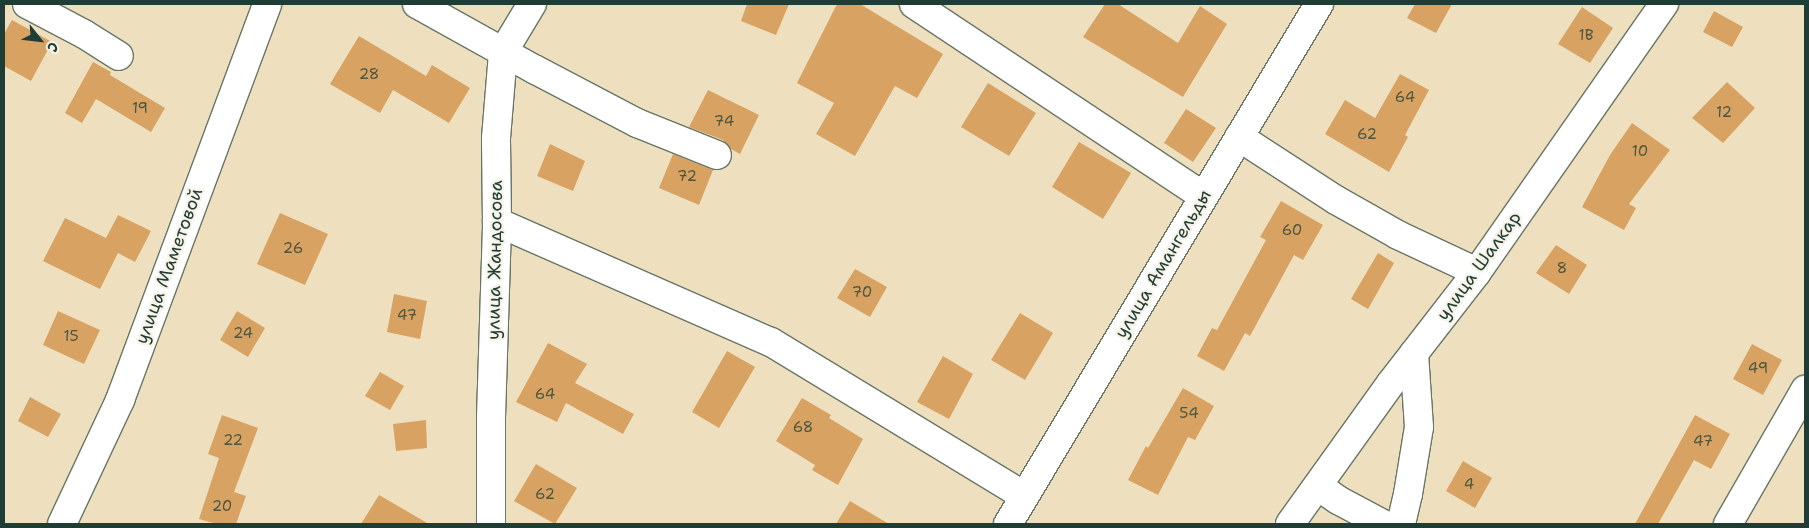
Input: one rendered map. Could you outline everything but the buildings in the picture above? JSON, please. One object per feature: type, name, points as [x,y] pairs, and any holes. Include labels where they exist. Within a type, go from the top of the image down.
[{"type":"street","points":[[26,4],[84,34],[118,56]]},
{"type":"street","name":"улица Маметовой","points":[[62,524],[120,400],[267,4]]},
{"type":"street","points":[[417,4],[638,123],[717,155]]},
{"type":"street","name":"улица Жандосова","points":[[491,524],[491,418],[497,222],[496,138],[503,52],[532,4]]},
{"type":"street","points":[[914,4],[1203,196]]},
{"type":"street","name":"улица Амангельды","points":[[1008,524],[1319,4]]},
{"type":"street","name":"улица Шалкар","points":[[1290,524],[1414,353],[1477,272],[1664,4]]},
{"type":"street","points":[[1239,137],[1336,200],[1398,235],[1477,272]]},
{"type":"street","points":[[497,222],[771,342],[1024,496]]},
{"type":"street","points":[[1401,524],[1419,427],[1414,353]]},
{"type":"street","points":[[1728,524],[1805,390]]},
{"type":"street","points":[[1318,486],[1338,500],[1384,524]]}]
